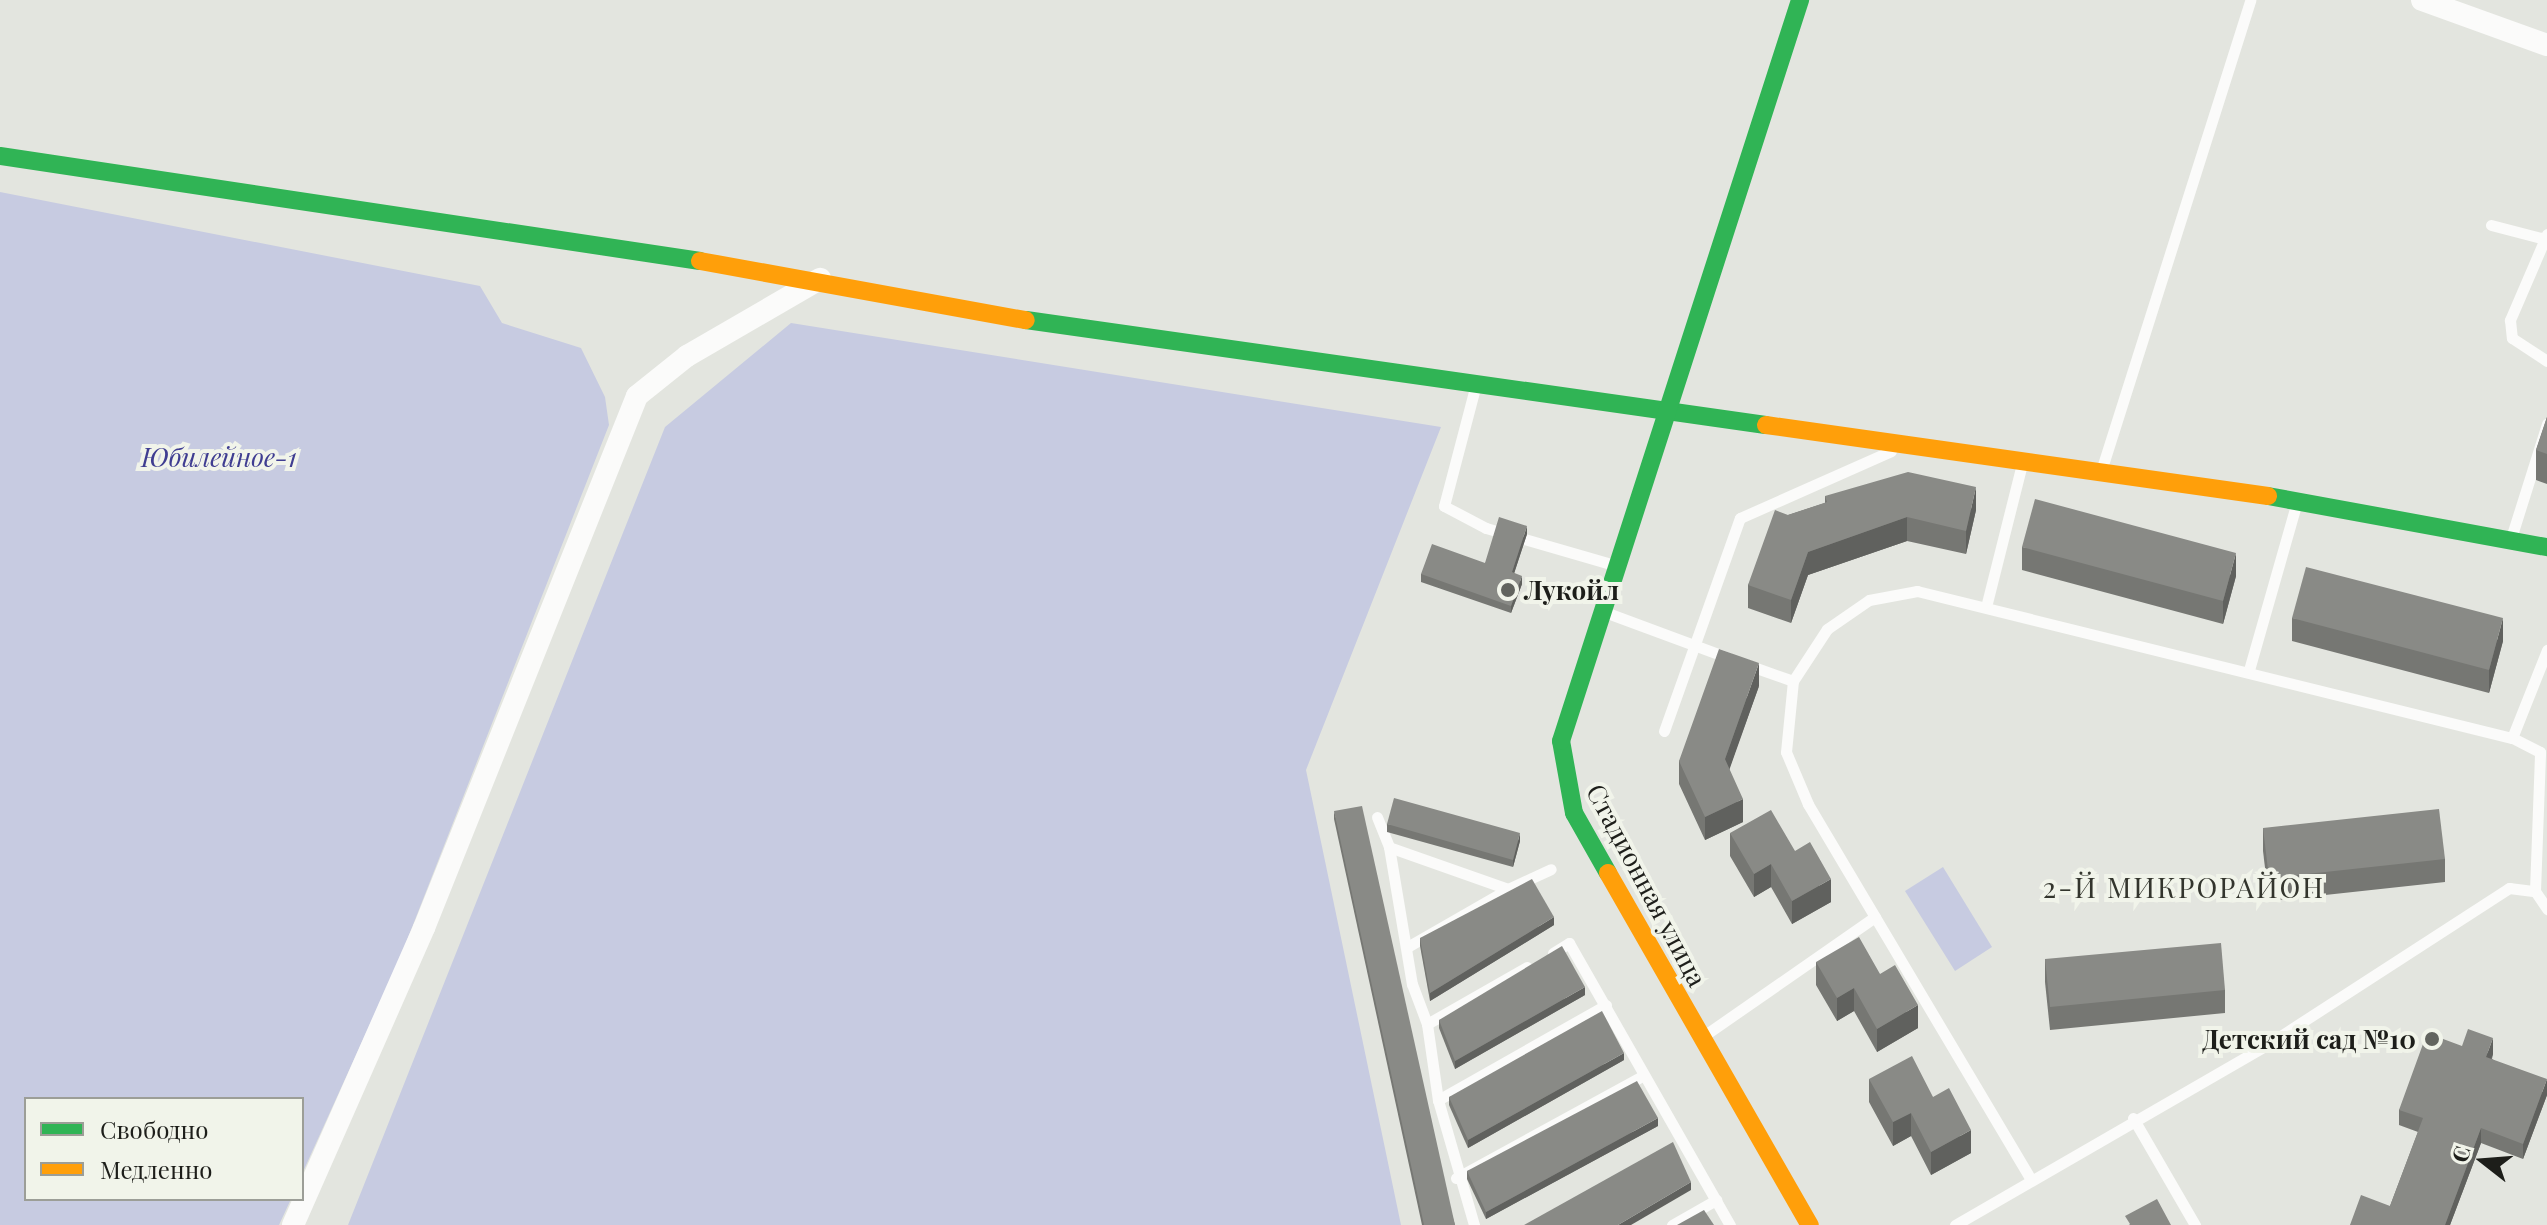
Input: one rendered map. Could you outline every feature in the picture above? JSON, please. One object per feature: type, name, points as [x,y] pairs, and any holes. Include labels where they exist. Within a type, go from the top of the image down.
[{"type":"street","name":"Стадионная улица","points":[[1800,0],[1561,741],[1564,780],[1574,813],[1700,1039],[1810,1225]]},
{"type":"street","points":[[2422,0],[2547,45]]},
{"type":"street","points":[[0,156],[820,279],[1034,321],[1669,407],[2297,500],[2547,547]]},
{"type":"street","points":[[304,1200],[424,928],[637,396],[687,356],[820,279]]},
{"type":"street","points":[[293,1225],[304,1201]]},
{"type":"lane","points":[[2101,471],[2250,0]]},
{"type":"lane","points":[[2491,225],[2546,237],[2510,320],[2512,338],[2547,361]]},
{"type":"lane","points":[[1477,380],[1444,506],[1486,528],[1617,566]]},
{"type":"lane","points":[[2510,540],[2547,424]]},
{"type":"lane","points":[[1664,731],[1690,643],[1740,518],[1910,443]]},
{"type":"lane","points":[[1987,603],[2023,460]]},
{"type":"lane","points":[[2249,670],[2297,500]]},
{"type":"lane","points":[[2030,1178],[1875,917],[1786,752],[1793,681],[1827,629],[1869,600],[1917,591],[1987,603],[2512,738],[2544,751],[2535,891],[2547,909]]},
{"type":"lane","points":[[1602,611],[1793,681]]},
{"type":"lane","points":[[2512,738],[2547,650]]},
{"type":"lane","points":[[1377,817],[1389,847],[1456,1178],[1474,1225]]},
{"type":"lane","points":[[1389,847],[1508,889]]},
{"type":"lane","points":[[1409,946],[1508,889],[1551,869]]},
{"type":"lane","points":[[1955,1225],[2133,1118],[2265,1046],[2509,888],[2535,891]]},
{"type":"lane","points":[[1700,1039],[1875,917]]},
{"type":"lane","points":[[1427,1024],[1569,943],[1730,1225]]},
{"type":"lane","points":[[1438,1100],[1606,1005]]},
{"type":"lane","points":[[1456,1178],[1644,1075]]},
{"type":"lane","points":[[2133,1118],[2195,1225]]},
{"type":"lane","points":[[1667,1145],[1680,1138]]},
{"type":"lane","points":[[1672,1225],[1716,1200]]},
{"type":"green space","name":"Юбилейное-1","points":[[0,192],[480,286],[502,323],[581,348],[605,397],[609,425],[400,958],[304,1170],[304,1097],[24,1097],[24,1201],[290,1201],[279,1225],[0,1225]]},
{"type":"green space","points":[[791,323],[1441,427],[1306,770],[1401,1225],[348,1225],[665,427]]},
{"type":"green space","points":[[1943,867],[1992,947],[1955,971],[1905,891]]},
{"type":"building","points":[[2547,417],[2547,454],[2536,450]]},
{"type":"building","points":[[1908,472],[1976,487],[1966,531],[1907,517],[1808,552],[1791,600],[1748,585],[1775,510],[1788,515],[1827,502],[1825,496]]},
{"type":"building","points":[[2035,499],[2236,553],[2223,601],[2022,547]]},
{"type":"building","points":[[1499,517],[1527,526],[1512,572],[1522,576],[1511,606],[1421,574],[1432,544],[1485,563]]},
{"type":"building","points":[[2306,567],[2503,618],[2489,670],[2292,618]]},
{"type":"building","points":[[1719,649],[1759,663],[1725,759],[1743,799],[1705,817],[1679,761]]},
{"type":"building","points":[[1394,798],[1520,833],[1513,860],[1387,824]]},
{"type":"building","points":[[1362,806],[1455,1225],[1424,1225],[1334,811]]},
{"type":"building","points":[[2439,809],[2445,859],[2269,878],[2263,828]]},
{"type":"building","points":[[1771,810],[1795,851],[1810,842],[1831,879],[1792,901],[1771,864],[1754,874],[1730,833]]},
{"type":"building","points":[[1532,879],[1554,917],[1430,993],[1420,938]]},
{"type":"building","points":[[1859,937],[1880,974],[1895,965],[1918,1005],[1877,1029],[1854,988],[1837,998],[1816,962]]},
{"type":"building","points":[[2221,943],[2225,990],[2050,1007],[2045,959]]},
{"type":"building","points":[[1562,946],[1585,987],[1455,1061],[1439,1020]]},
{"type":"building","points":[[1602,1011],[1624,1053],[1468,1140],[1449,1097]]},
{"type":"building","points":[[2468,1029],[2493,1038],[2486,1057],[2547,1079],[2523,1144],[2481,1128],[2445,1225],[2350,1225],[2361,1195],[2390,1206],[2423,1118],[2399,1110],[2427,1033],[2462,1046]]},
{"type":"building","points":[[1912,1056],[1933,1097],[1949,1088],[1971,1130],[1931,1152],[1911,1113],[1893,1122],[1869,1079]]},
{"type":"building","points":[[1637,1081],[1658,1118],[1486,1212],[1467,1171]]},
{"type":"building","points":[[1673,1142],[1691,1182],[1618,1225],[1524,1225]]},
{"type":"building","points":[[2157,1199],[2171,1225],[2129,1225],[2125,1216]]},
{"type":"building","points":[[1704,1210],[1714,1225],[1677,1225]]},
{"type":"traffic: fast","points":[[1608,873],[1574,813],[1561,741],[1800,0]]},
{"type":"traffic: fast","points":[[0,156],[700,261]]},
{"type":"traffic: fast","points":[[1026,320],[1766,425]]},
{"type":"traffic: fast","points":[[2268,496],[2547,547]]},
{"type":"traffic: slow","points":[[700,261],[1026,320]]},
{"type":"traffic: slow","points":[[1766,425],[2268,496]]},
{"type":"traffic: slow","points":[[1608,873],[1810,1225]]},
{"type":"place","name":"Лукойл","points":[[1508,590]]},
{"type":"place","name":"Детский сад №10","points":[[2432,1039]]},
{"type":"district","name":"2-Й МИКРОРАЙОН","points":[[2184,887]]}]
